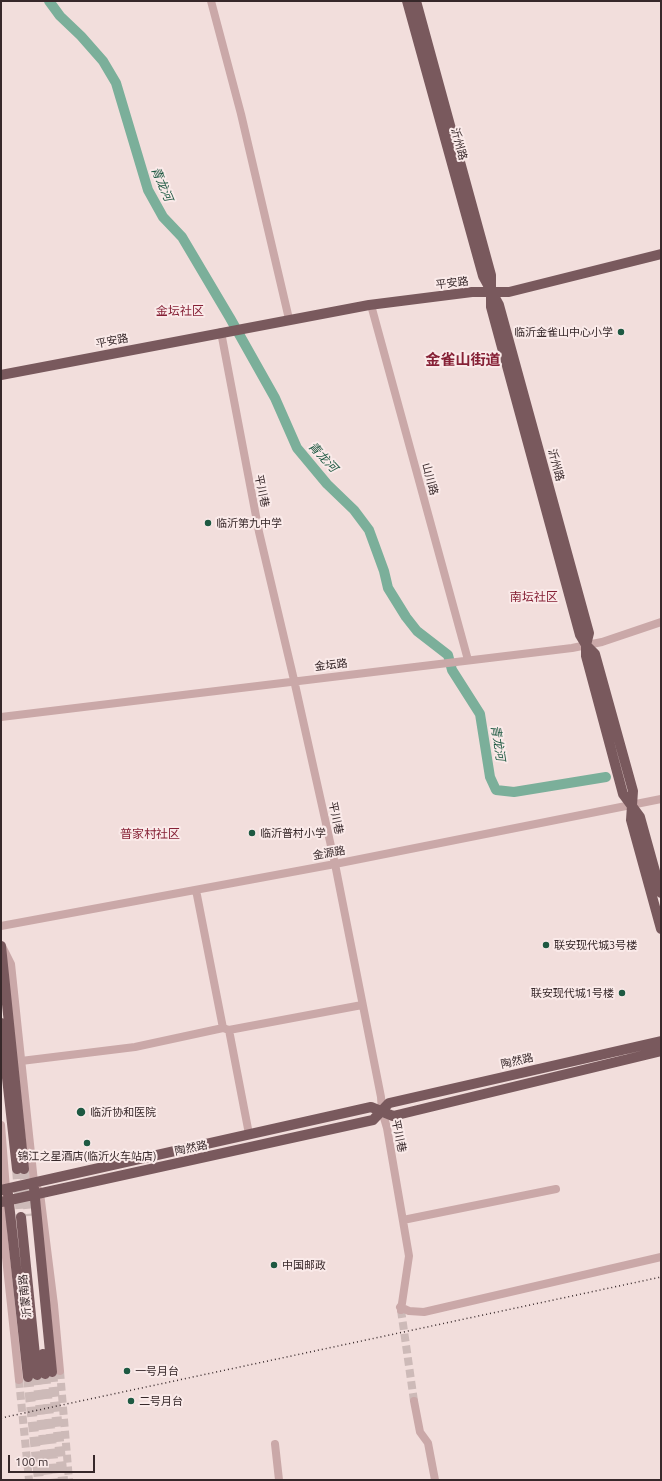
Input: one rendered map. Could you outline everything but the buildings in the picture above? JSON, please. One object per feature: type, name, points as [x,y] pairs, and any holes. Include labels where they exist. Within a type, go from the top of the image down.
[{"type":"main road","name":"沂州路","points":[[407,1],[483,276],[499,305],[589,633],[586,645],[586,656],[624,794],[640,817],[661,892]]},
{"type":"main road","name":"沂州路","points":[[416,1],[491,275],[492,292]]},
{"type":"main road","name":"平安路","points":[[1,375],[225,331],[371,305],[472,292],[509,292],[661,254]]},
{"type":"main road","name":"沂州路","points":[[632,806],[631,820],[661,929]]},
{"type":"main road","points":[[1,945],[21,1169],[1,1023]]},
{"type":"main road","name":"陶然路","points":[[4,1201],[373,1120],[389,1103],[661,1041]]},
{"type":"main road","name":"陶然路","points":[[4,1189],[371,1107],[393,1116],[661,1051]]},
{"type":"main road","points":[[34,1182],[37,1194],[40,1375]]},
{"type":"main road","points":[[4,1189],[4,1201],[40,1375]]},
{"type":"main road","name":"沂蒙南路","points":[[25,1217],[40,1375]]},
{"type":"street","points":[[211,1],[241,114],[289,319]]},
{"type":"street","name":"山川路","points":[[371,305],[468,660]]},
{"type":"street","name":"平川巷","points":[[225,331],[259,532],[335,864],[382,1111],[387,1128],[409,1256],[401,1309],[424,1312],[661,1257]]},
{"type":"street","name":"金坛路","points":[[1,717],[586,645],[602,642],[661,622]]},
{"type":"street","name":"金源路","points":[[1,926],[335,864],[661,800]]},
{"type":"street","points":[[196,890],[249,1134]]},
{"type":"street","points":[[1,945],[11,964],[20,1061],[34,1182]]},
{"type":"street","points":[[20,1061],[135,1047],[362,1004]]},
{"type":"street","points":[[1,1125],[4,1189]]},
{"type":"street","points":[[403,1220],[556,1189]]},
{"type":"street","points":[[414,1401],[420,1432],[428,1443],[435,1480]]},
{"type":"street","points":[[275,1444],[279,1480]]},
{"type":"waterway","name":"青龙河","points":[[49,1],[60,16],[81,36],[103,61],[116,83],[148,190],[163,217],[182,237],[230,318],[275,398],[297,448],[327,484],[354,510],[369,530],[384,571],[388,588],[406,617],[417,631],[448,655],[452,670],[480,714],[490,777],[496,790],[514,792],[606,777]]},
{"type":"tunnel","points":[[17,1169],[21,1217]]},
{"type":"tunnel","points":[[24,1169],[29,1216]]},
{"type":"tunnel","points":[[401,1310],[414,1401]]},
{"type":"tunnel","points":[[60,1371],[69,1480]]},
{"type":"tunnel","points":[[52,1372],[63,1480]]},
{"type":"tunnel","points":[[45,1374],[55,1480]]},
{"type":"tunnel","points":[[37,1375],[48,1480]]},
{"type":"tunnel","points":[[28,1377],[39,1480]]},
{"type":"tunnel","points":[[19,1380],[29,1480]]},
{"type":"railway","points":[[1,1418],[661,1277]]},
{"type":"place","name":"临沂金雀山中心小学","points":[[621,332]]},
{"type":"place","name":"临沂第九中学","points":[[208,523]]},
{"type":"place","name":"临沂普村小学","points":[[252,833]]},
{"type":"place","name":"联安现代城3号楼","points":[[546,945]]},
{"type":"place","name":"联安现代城1号楼","points":[[622,993]]},
{"type":"place","name":"临沂协和医院","points":[[81,1112]]},
{"type":"place","name":"锦江之星酒店(临沂火车站店)","points":[[87,1143]]},
{"type":"place","name":"中国邮政","points":[[274,1265]]},
{"type":"place","name":"一号月台","points":[[127,1371]]},
{"type":"place","name":"二号月台","points":[[131,1401]]},
{"type":"district","name":"金坛社区","points":[[180,311]]},
{"type":"district","name":"金雀山街道","points":[[463,360]]},
{"type":"district","name":"南坛社区","points":[[534,597]]},
{"type":"district","name":"普家村社区","points":[[150,834]]}]
